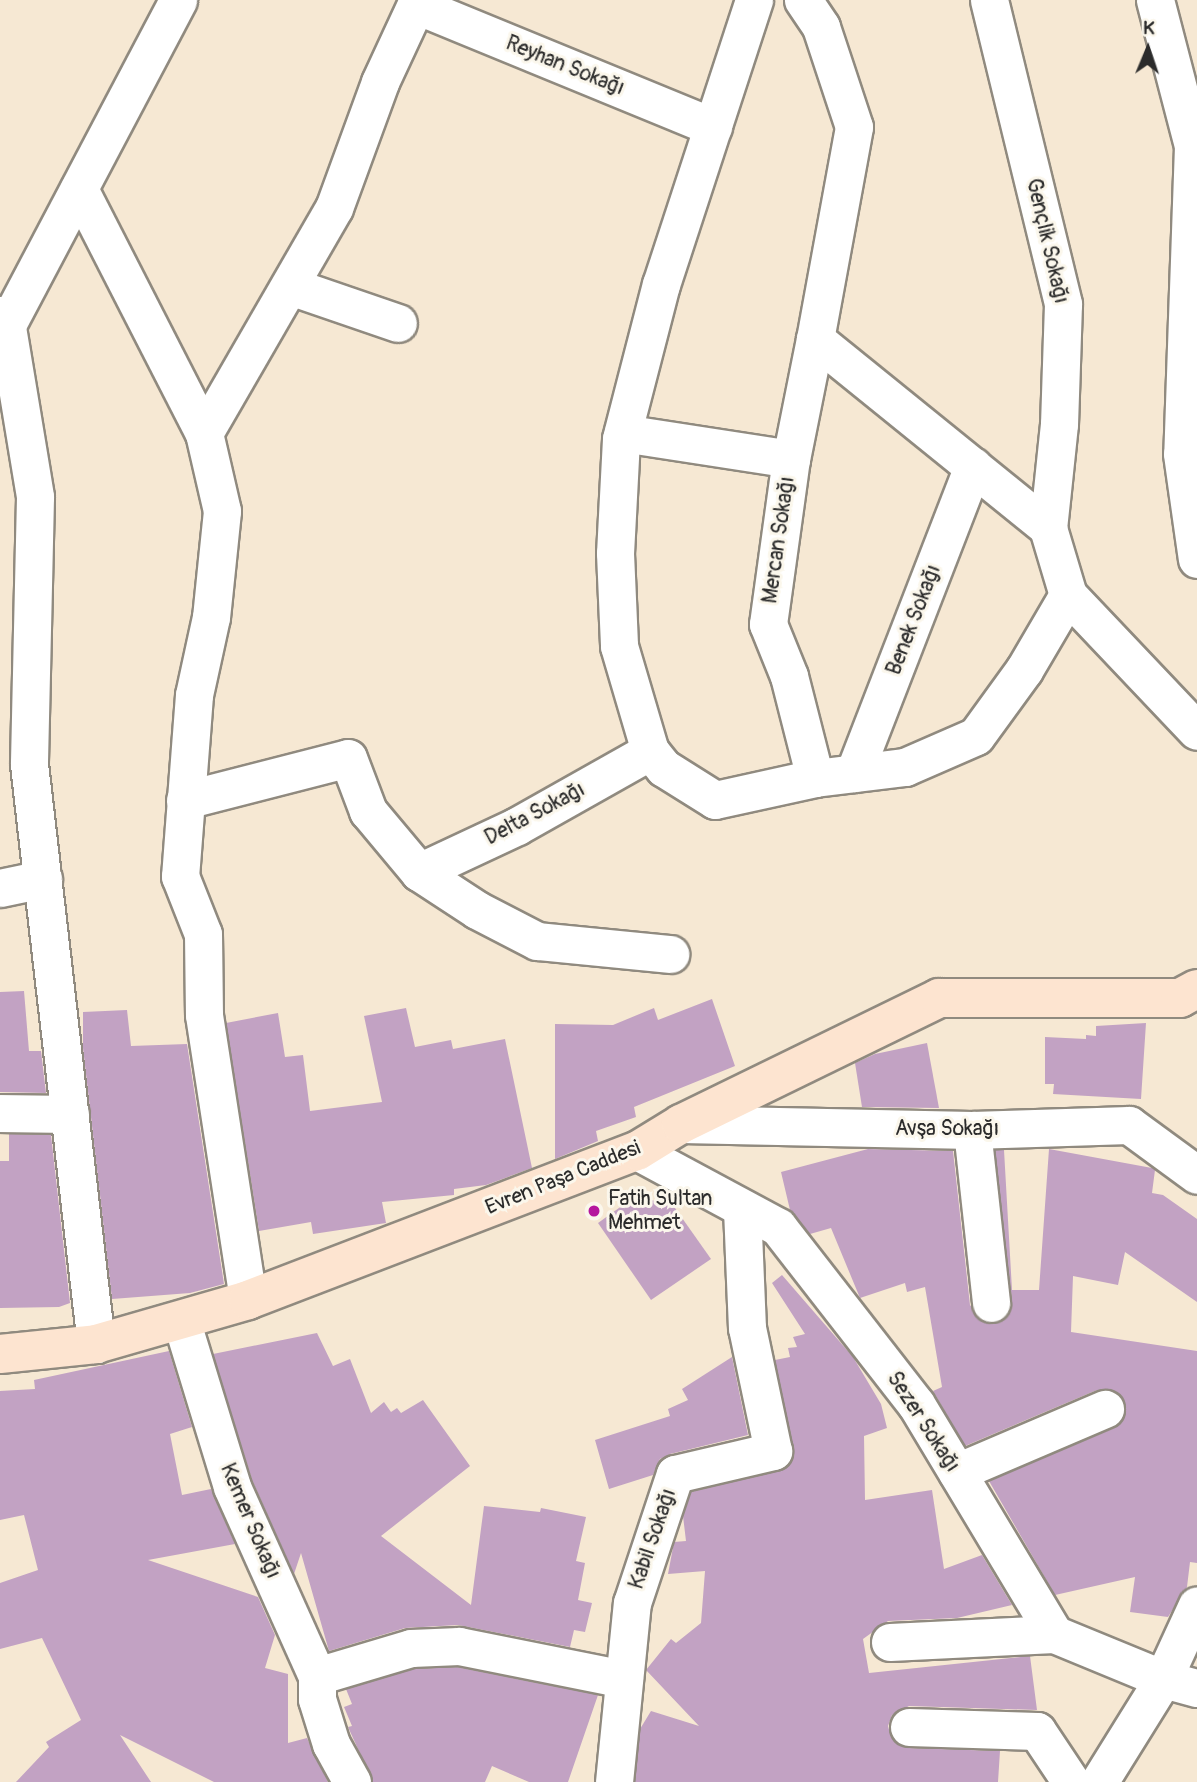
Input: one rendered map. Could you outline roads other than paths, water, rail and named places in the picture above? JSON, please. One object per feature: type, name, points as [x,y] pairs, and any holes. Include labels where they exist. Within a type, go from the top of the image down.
[{"type":"main road","name":"Evren Paşa Caddesi","points":[[0,1354],[96,1344],[182,1323],[248,1300],[637,1152],[681,1124],[939,998],[1180,998],[1197,989]]},
{"type":"street","points":[[96,1344],[29,764],[35,497],[2,325],[79,189],[178,0]]},
{"type":"street","points":[[754,0],[661,284],[622,433],[615,553],[619,646],[650,751],[664,768],[715,800],[815,778],[905,766],[976,736],[1024,670],[1068,595]]},
{"type":"street","name":"Mercan Sokağı","points":[[803,0],[821,27],[854,127],[791,459],[768,624],[789,676],[815,778]]},
{"type":"street","points":[[1155,0],[1193,146],[1182,454],[1197,558]]},
{"type":"street","name":"Gençlik Sokağı","points":[[990,1],[1063,304],[1059,424],[1048,528]]},
{"type":"street","points":[[204,433],[334,208],[380,82],[417,2]]},
{"type":"street","name":"Reyhan Sokağı","points":[[417,2],[713,128]]},
{"type":"street","points":[[79,189],[204,433],[222,511],[211,617],[194,695],[180,876],[202,934],[204,1015],[248,1300]]},
{"type":"street","points":[[290,286],[398,323]]},
{"type":"street","points":[[815,339],[1048,528],[1068,595],[1197,731]]},
{"type":"street","points":[[622,433],[791,459]]},
{"type":"street","name":"Benek Sokağı","points":[[854,773],[974,466]]},
{"type":"street","name":"Delta Sokağı","points":[[419,872],[517,826],[650,751]]},
{"type":"street","points":[[185,800],[348,758],[368,811],[419,872],[537,941],[670,954]]},
{"type":"street","points":[[0,888],[43,879]]},
{"type":"street","points":[[0,1113],[69,1114]]},
{"type":"street","name":"Avşa Sokağı","points":[[681,1124],[972,1130],[1129,1125],[1197,1175]]},
{"type":"street","points":[[972,1130],[991,1303]]},
{"type":"street","name":"Sezer Sokağı","points":[[637,1152],[778,1227],[916,1404],[1054,1634]]},
{"type":"street","name":"Kabil Sokağı","points":[[614,1782],[632,1603],[675,1474],[773,1451],[747,1328],[743,1208]]},
{"type":"street","name":"Kemer Sokağı","points":[[182,1323],[232,1487],[317,1676],[317,1699],[331,1744],[352,1782]]},
{"type":"street","points":[[957,1472],[1105,1409]]},
{"type":"street","points":[[1099,1782],[1180,1684],[1197,1605]]},
{"type":"street","points":[[890,1642],[1054,1634],[1180,1684]]},
{"type":"street","points":[[317,1676],[411,1648],[459,1646],[624,1679]]},
{"type":"street","points":[[909,1727],[1037,1731],[1071,1782]]},
{"type":"place","name":"Fatih Sultan Mehmet","points":[[594,1211]]}]
